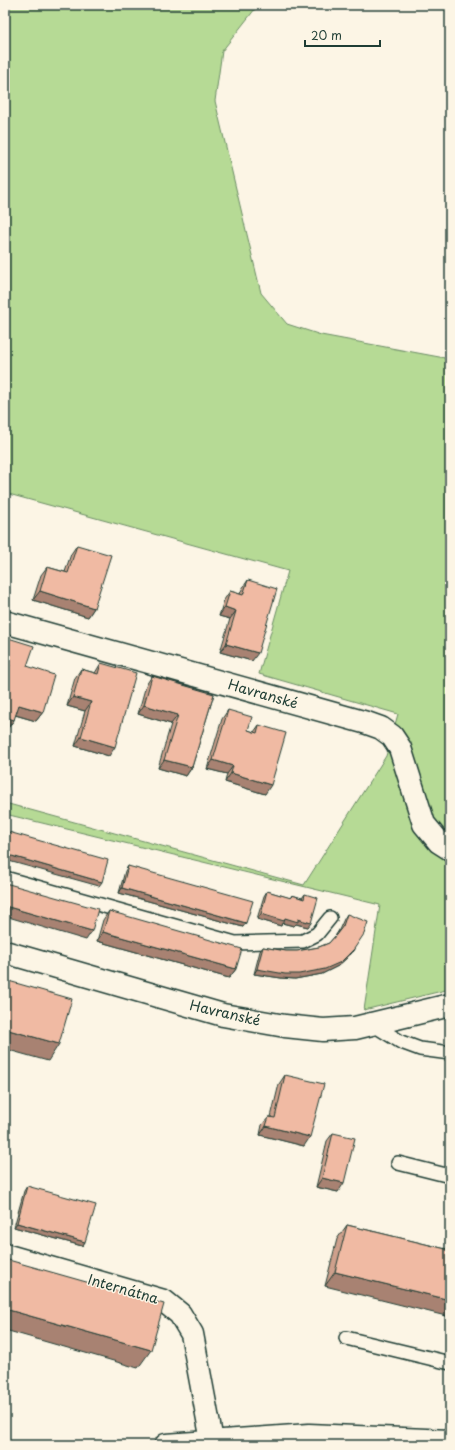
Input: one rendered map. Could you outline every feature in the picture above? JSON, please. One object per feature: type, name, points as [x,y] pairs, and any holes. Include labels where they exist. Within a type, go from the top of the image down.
[{"type":"street","name":"Havranské","points":[[5,622],[359,720],[381,728],[392,736],[400,748],[424,824],[439,842],[450,849]]},
{"type":"street","name":"Havranské","points":[[5,952],[223,1015],[285,1026],[323,1030],[355,1028],[450,1005]]},
{"type":"street","name":"Internátna","points":[[5,1254],[164,1301],[180,1314],[192,1334],[212,1441]]},
{"type":"street","points":[[166,1445],[310,1435],[355,1441],[450,1441]]},
{"type":"lane","points":[[5,878],[235,942],[303,941],[317,934],[330,918]]},
{"type":"lane","points":[[372,1024],[401,1042],[420,1049],[450,1053]]},
{"type":"lane","points":[[398,1163],[450,1176]]},
{"type":"lane","points":[[346,1338],[450,1364]]},
{"type":"green space","points":[[5,5],[263,5],[255,9],[222,51],[215,101],[261,293],[287,324],[321,335],[450,359],[450,989],[364,1010],[380,905],[5,814],[5,803],[304,885],[386,756],[398,714],[259,674],[288,571],[5,493]]},
{"type":"building","points":[[77,545],[111,555],[94,608],[40,591],[47,567],[68,573]]},
{"type":"building","points":[[248,580],[277,589],[258,653],[226,644],[236,611],[225,607],[230,591],[243,595]]},
{"type":"building","points":[[5,637],[34,646],[27,666],[54,675],[43,712],[19,705],[14,720],[5,717],[5,680],[10,665],[5,663]]},
{"type":"building","points":[[101,663],[136,673],[115,747],[81,737],[91,702],[73,697],[81,669],[98,674]]},
{"type":"building","points":[[152,676],[214,694],[192,767],[164,760],[178,715],[144,705]]},
{"type":"building","points":[[228,710],[252,717],[248,730],[257,733],[259,725],[286,733],[271,785],[231,773],[233,766],[213,760]]},
{"type":"building","points":[[5,831],[108,860],[102,882],[5,854]]},
{"type":"building","points":[[128,866],[253,901],[246,923],[122,888]]},
{"type":"building","points":[[5,883],[98,909],[92,931],[5,906]]},
{"type":"building","points":[[267,891],[291,898],[292,895],[304,899],[305,894],[318,898],[311,923],[298,919],[298,922],[285,918],[284,921],[261,914]]},
{"type":"building","points":[[109,911],[242,949],[236,969],[103,932]]},
{"type":"building","points":[[347,914],[368,922],[364,934],[354,949],[341,962],[325,969],[299,974],[285,974],[257,969],[263,947],[286,951],[297,951],[319,947],[329,943],[336,935],[343,926]]},
{"type":"building","points":[[5,980],[72,999],[59,1044],[5,1029]]},
{"type":"building","points":[[285,1075],[324,1084],[310,1137],[266,1126],[269,1117],[275,1118]]},
{"type":"building","points":[[333,1133],[355,1138],[344,1183],[322,1178]]},
{"type":"building","points":[[27,1186],[96,1205],[85,1242],[17,1223]]},
{"type":"building","points":[[347,1225],[450,1250],[450,1300],[335,1272]]},
{"type":"building","points":[[5,1259],[164,1304],[151,1350],[5,1309]]}]
